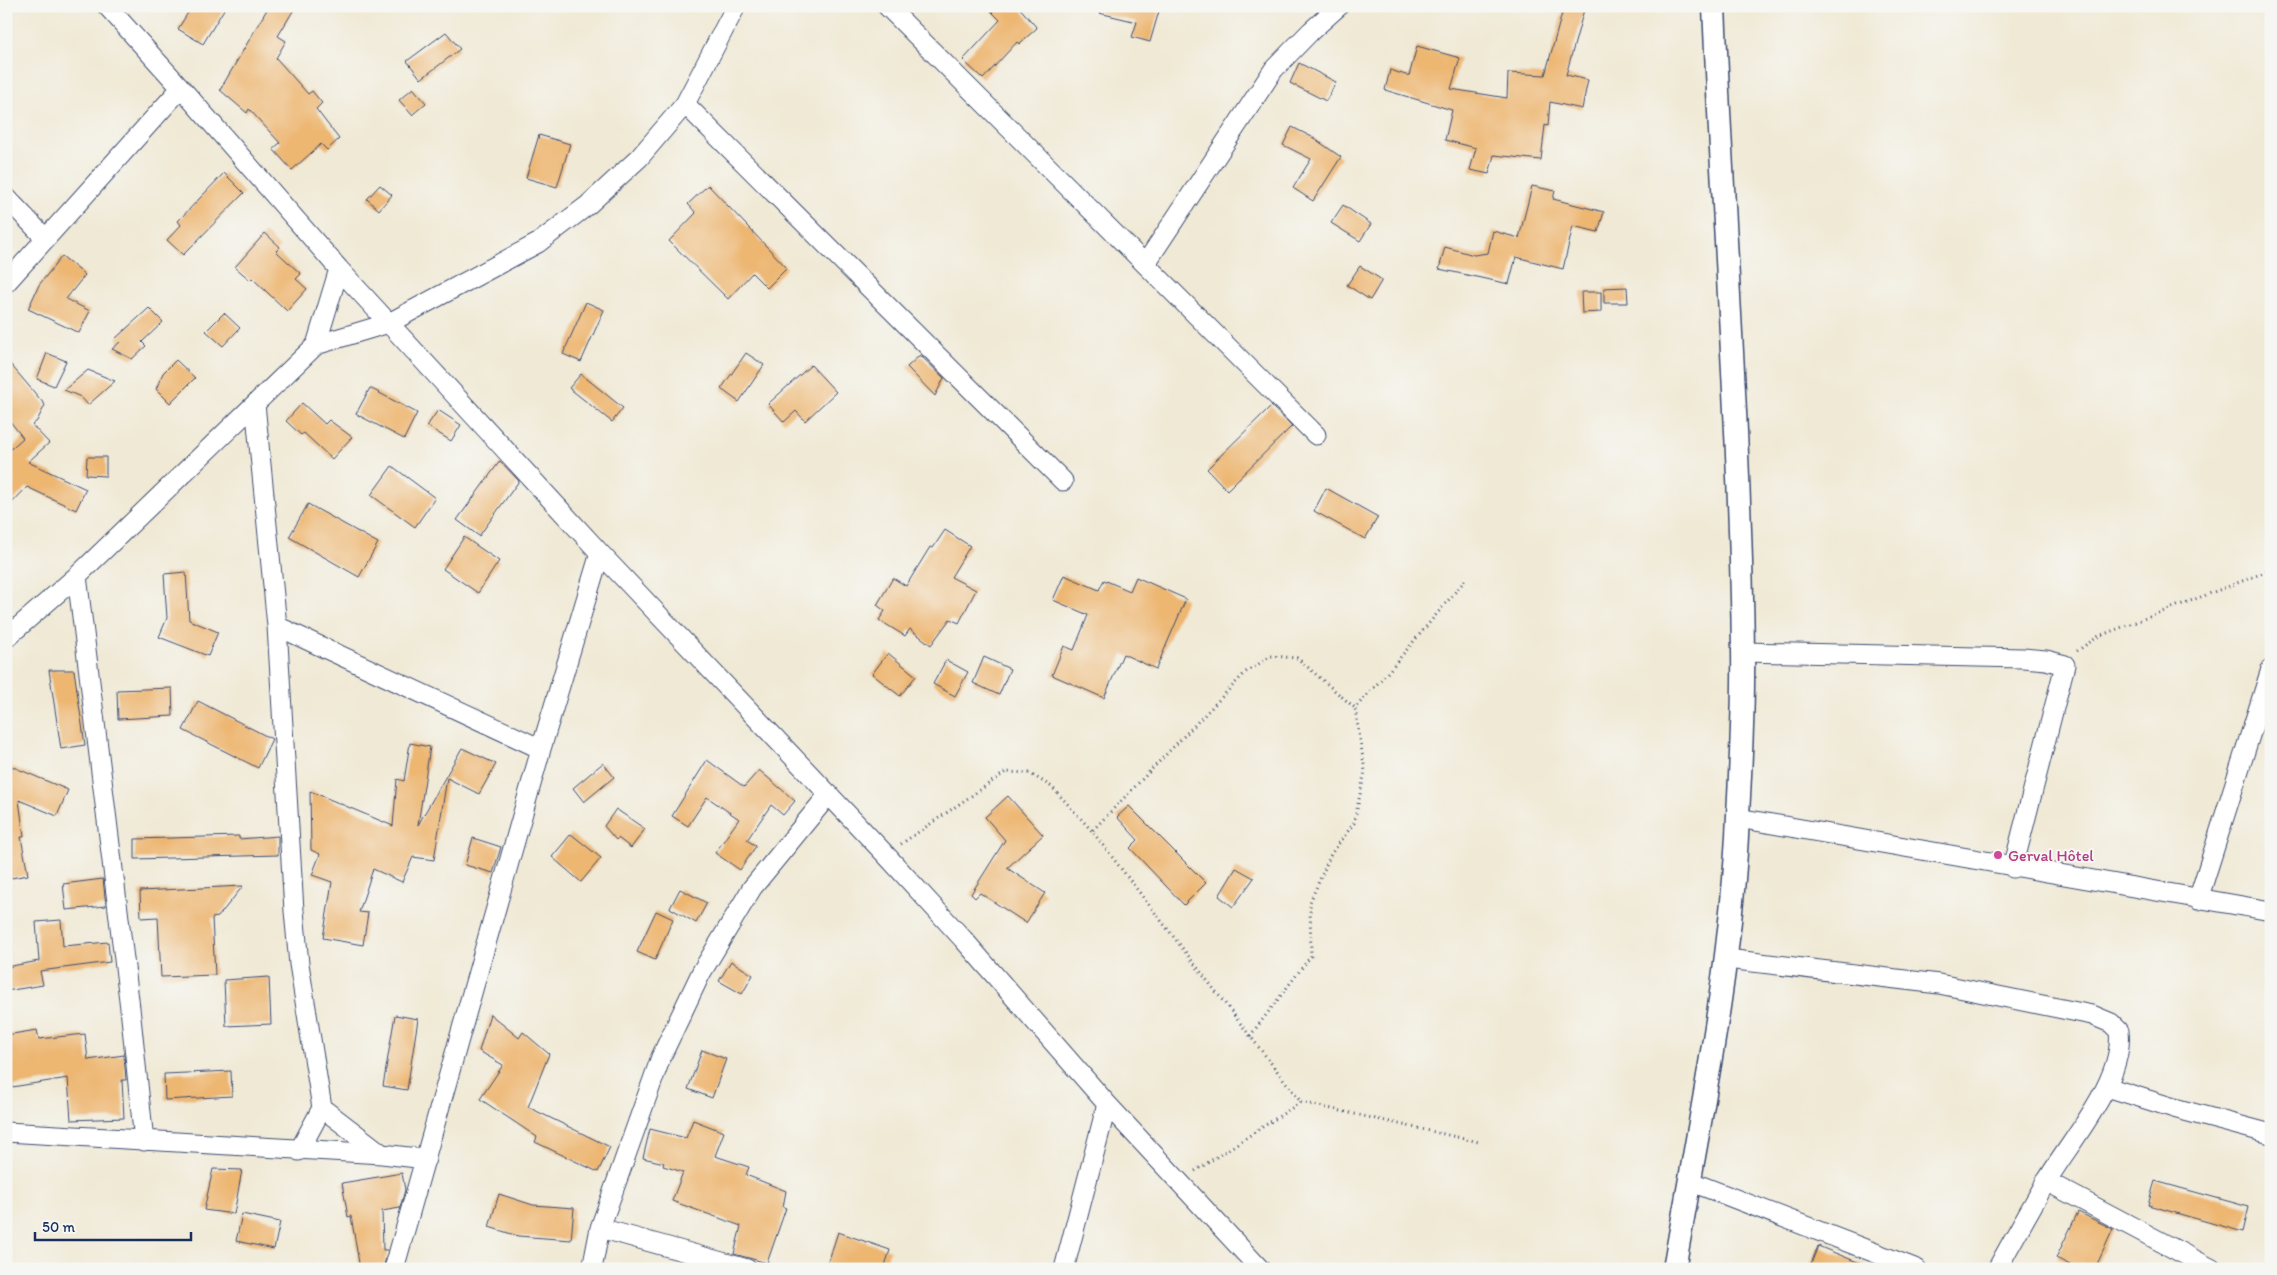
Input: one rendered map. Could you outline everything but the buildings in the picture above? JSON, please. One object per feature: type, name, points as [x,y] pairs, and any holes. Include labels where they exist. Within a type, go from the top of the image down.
[{"type":"street","points":[[107,6],[182,88],[339,269],[600,553],[886,855],[963,939],[1107,1104],[1260,1269]]},
{"type":"street","points":[[6,638],[78,576],[316,345],[389,323],[538,243],[588,205],[639,158],[685,104],[736,6]]},
{"type":"street","points":[[887,6],[1316,435]]},
{"type":"street","points":[[1146,263],[1274,69],[1311,31],[1339,6]]},
{"type":"street","points":[[1674,1269],[1727,959],[1738,818],[1743,652],[1736,426],[1721,172],[1714,6]]},
{"type":"street","points":[[6,283],[182,88]]},
{"type":"street","points":[[685,104],[1063,481]]},
{"type":"street","points":[[6,197],[46,239]]},
{"type":"street","points":[[316,345],[339,269]]},
{"type":"street","points":[[255,404],[277,626],[294,920],[299,964],[322,1108],[299,1151]]},
{"type":"street","points":[[394,1269],[540,749],[600,553]]},
{"type":"street","points":[[78,576],[130,1008],[144,1141]]},
{"type":"street","points":[[277,626],[540,749]]},
{"type":"street","points":[[1743,652],[2023,658],[2046,660],[2065,665],[2013,868]]},
{"type":"street","points":[[2198,900],[2271,669]]},
{"type":"street","points":[[592,1269],[600,1228],[661,1056],[701,972],[752,888],[829,794]]},
{"type":"street","points":[[1738,818],[2013,868],[2271,911]]},
{"type":"street","points":[[1727,959],[1939,984],[2092,1015],[2111,1023],[2119,1031],[2119,1053],[2107,1087],[2046,1182],[1997,1269]]},
{"type":"street","points":[[2107,1087],[2174,1108],[2271,1134]]},
{"type":"street","points":[[1064,1269],[1107,1104]]},
{"type":"street","points":[[322,1108],[382,1154]]},
{"type":"street","points":[[6,1132],[299,1151],[382,1154],[426,1159]]},
{"type":"street","points":[[1689,1181],[1917,1269]]},
{"type":"street","points":[[2046,1182],[2212,1269]]},
{"type":"street","points":[[600,1228],[747,1269]]},
{"type":"path","points":[[2065,665],[2077,651],[2099,636],[2271,570]]},
{"type":"path","points":[[1355,708],[1388,672],[1467,578]]},
{"type":"path","points":[[1092,832],[1246,672],[1271,656],[1297,658],[1355,708],[1364,770],[1354,823],[1330,854],[1310,902],[1311,956],[1250,1036]]},
{"type":"path","points":[[886,855],[1006,772],[1029,773],[1052,787],[1092,832],[1301,1102],[1479,1142]]},
{"type":"path","points":[[1180,1181],[1301,1102]]},
{"type":"place","name":"Gerval Hôtel","points":[[1998,855]]}]
